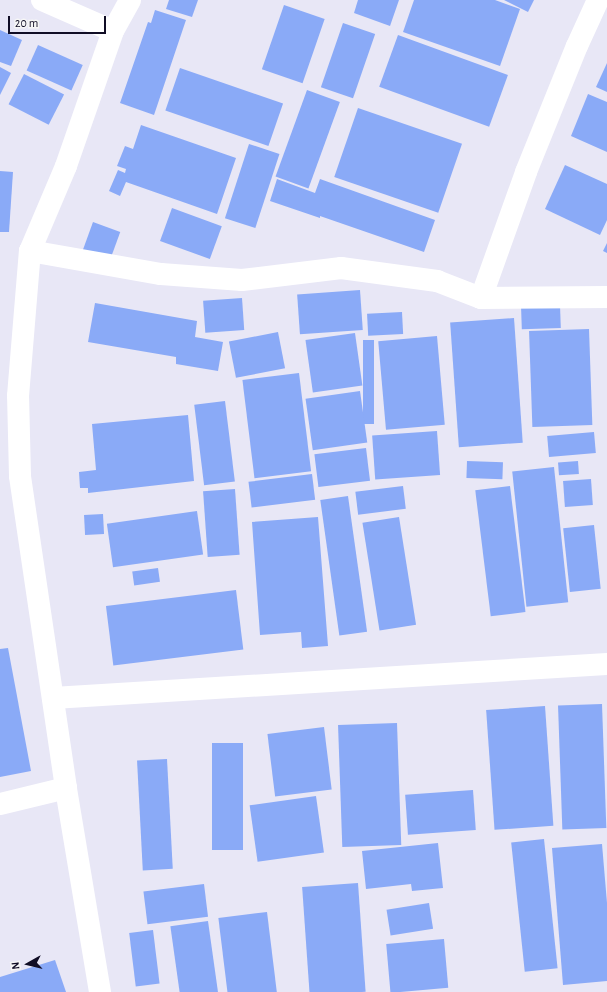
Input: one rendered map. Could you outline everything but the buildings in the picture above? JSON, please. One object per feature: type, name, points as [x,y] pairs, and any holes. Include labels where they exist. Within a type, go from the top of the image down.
[{"type":"street","points":[[42,0],[113,31]]},
{"type":"street","points":[[100,992],[66,788],[20,476],[18,396],[30,251],[66,166],[113,31],[130,0]]},
{"type":"street","points":[[481,298],[526,172],[577,46],[598,0]]},
{"type":"street","points":[[30,251],[161,274],[242,280],[341,268],[437,281],[481,298],[607,297]]},
{"type":"street","points":[[53,698],[607,664]]},
{"type":"street","points":[[0,804],[66,788]]}]
